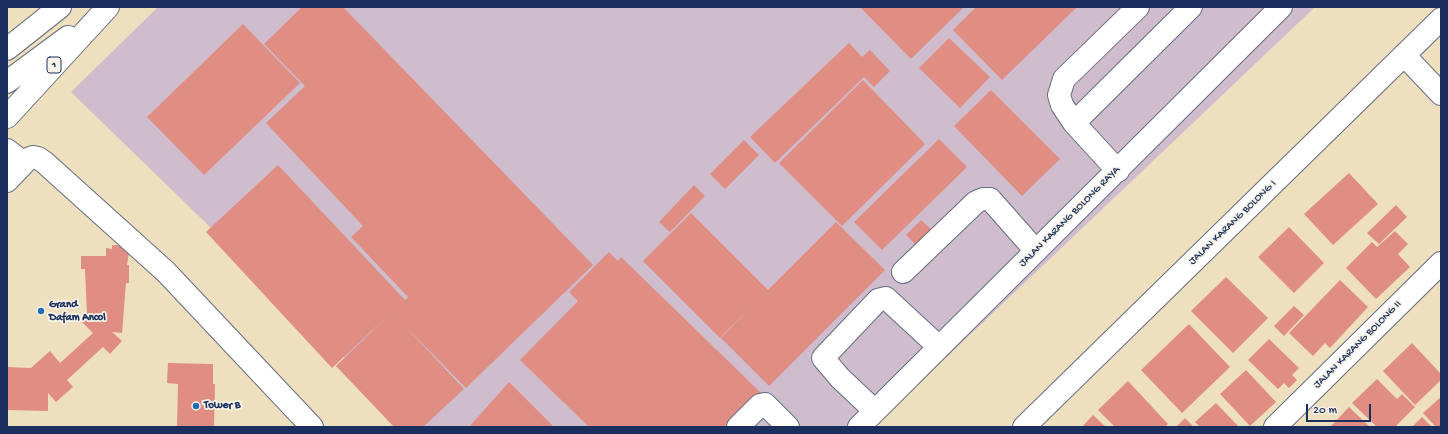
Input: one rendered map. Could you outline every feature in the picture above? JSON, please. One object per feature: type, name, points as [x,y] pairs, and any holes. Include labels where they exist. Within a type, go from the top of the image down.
[{"type":"main road","points":[[7,49],[60,7]]},
{"type":"main road","points":[[1118,171],[1074,123],[1062,105],[1059,95],[1064,79],[1138,7]]},
{"type":"main road","points":[[1074,123],[1190,7]]},
{"type":"main road","name":"JALAN KARANG BOLONG RAYA","points":[[859,427],[1282,7]]},
{"type":"main road","points":[[7,82],[104,10]]},
{"type":"main road","name":"1","points":[[7,117],[104,10]]},
{"type":"main road","name":"JALAN KARANG BOLONG I","points":[[1024,427],[1441,19]]},
{"type":"main road","points":[[1404,55],[1441,94]]},
{"type":"main road","points":[[7,150],[24,163]]},
{"type":"main road","points":[[7,181],[24,163],[32,157],[38,158],[44,162],[166,272],[312,427]]},
{"type":"main road","points":[[903,272],[976,202],[984,199],[990,199],[1036,251]]},
{"type":"main road","name":"JALAN KARANG BOLONG II","points":[[1275,427],[1441,263]]},
{"type":"main road","points":[[875,411],[840,378],[823,358],[878,300],[886,298],[939,347]]},
{"type":"main road","points":[[738,427],[760,405],[765,404],[788,427]]},
{"type":"shaded area","points":[[158,7],[1315,7],[873,427],[416,427],[71,92]]},
{"type":"building","points":[[302,7],[343,7],[593,265],[466,388],[404,325],[464,389],[423,427],[394,427],[336,366],[392,312],[332,368],[206,232],[278,165],[405,300],[408,297],[351,237],[363,226],[266,123],[305,86],[264,44]]},
{"type":"building","points":[[860,7],[964,7],[911,59]]},
{"type":"building","points":[[976,7],[1077,7],[1002,80],[953,30]]},
{"type":"building","points":[[243,24],[300,83],[204,175],[147,117]]},
{"type":"building","points":[[949,38],[990,77],[960,108],[919,68]]},
{"type":"building","points":[[849,43],[862,57],[870,50],[890,71],[874,87],[864,77],[775,163],[750,137]]},
{"type":"building","points":[[863,80],[925,144],[842,226],[779,163]]},
{"type":"building","points":[[991,90],[1060,159],[1022,196],[954,126]]},
{"type":"building","points":[[939,139],[967,167],[882,250],[854,222]]},
{"type":"building","points":[[744,140],[759,155],[725,189],[710,174]]},
{"type":"building","points":[[1349,173],[1378,204],[1333,245],[1304,214]]},
{"type":"building","points":[[694,185],[705,196],[670,232],[659,222]]},
{"type":"building","points":[[1396,205],[1407,217],[1379,244],[1367,233]]},
{"type":"building","points":[[691,213],[768,290],[836,222],[885,270],[769,386],[721,338],[753,305],[720,338],[643,261]]},
{"type":"building","points":[[921,220],[933,231],[918,247],[906,235]]},
{"type":"building","points":[[1289,227],[1324,263],[1294,293],[1258,257]]},
{"type":"building","points":[[1395,231],[1408,244],[1398,254],[1410,267],[1376,299],[1346,268],[1372,242],[1377,247]]},
{"type":"building","points":[[112,245],[130,246],[127,265],[129,265],[129,283],[126,283],[122,333],[112,332],[122,341],[110,354],[103,347],[67,380],[73,387],[56,402],[48,393],[48,411],[7,410],[7,367],[31,368],[50,351],[60,363],[93,333],[81,321],[87,316],[85,269],[81,269],[81,256],[106,256],[106,248],[112,249]]},
{"type":"building","points":[[609,252],[618,261],[621,257],[761,393],[727,427],[589,427],[520,360],[578,301],[569,292]]},
{"type":"building","points":[[1226,277],[1268,318],[1233,353],[1191,311]]},
{"type":"building","points":[[1340,280],[1368,307],[1330,348],[1325,343],[1313,356],[1289,333]]},
{"type":"building","points":[[1294,306],[1304,315],[1284,336],[1274,326]]},
{"type":"building","points":[[1189,324],[1230,367],[1182,413],[1141,370]]},
{"type":"building","points":[[1269,339],[1299,368],[1292,375],[1297,380],[1289,388],[1284,383],[1278,389],[1248,360]]},
{"type":"building","points":[[1412,343],[1441,374],[1441,380],[1415,405],[1383,371]]},
{"type":"building","name":"Tower B","points":[[168,363],[213,364],[213,384],[215,384],[214,427],[177,427],[178,384],[167,383]]},
{"type":"building","points":[[1246,370],[1276,402],[1250,426],[1220,394]]},
{"type":"building","points":[[1377,379],[1397,399],[1402,394],[1415,407],[1395,427],[1377,427],[1352,403]]},
{"type":"building","points":[[1128,381],[1168,424],[1165,427],[1115,427],[1098,410]]},
{"type":"building","points":[[509,382],[554,427],[469,427]]},
{"type":"building","points":[[1441,397],[1441,427],[1436,427],[1423,413]]},
{"type":"building","points":[[1216,403],[1239,427],[1200,427],[1195,422]]},
{"type":"building","points":[[1349,407],[1370,427],[1330,427]]},
{"type":"building","points":[[1093,415],[1106,427],[1082,427]]},
{"type":"building","points":[[1422,417],[1432,427],[1412,427]]},
{"type":"building","points":[[1185,418],[1194,427],[1176,427]]},
{"type":"place","name":"Grand Dafam Ancol","points":[[41,311]]},
{"type":"place","name":"Tower B","points":[[196,406]]}]
